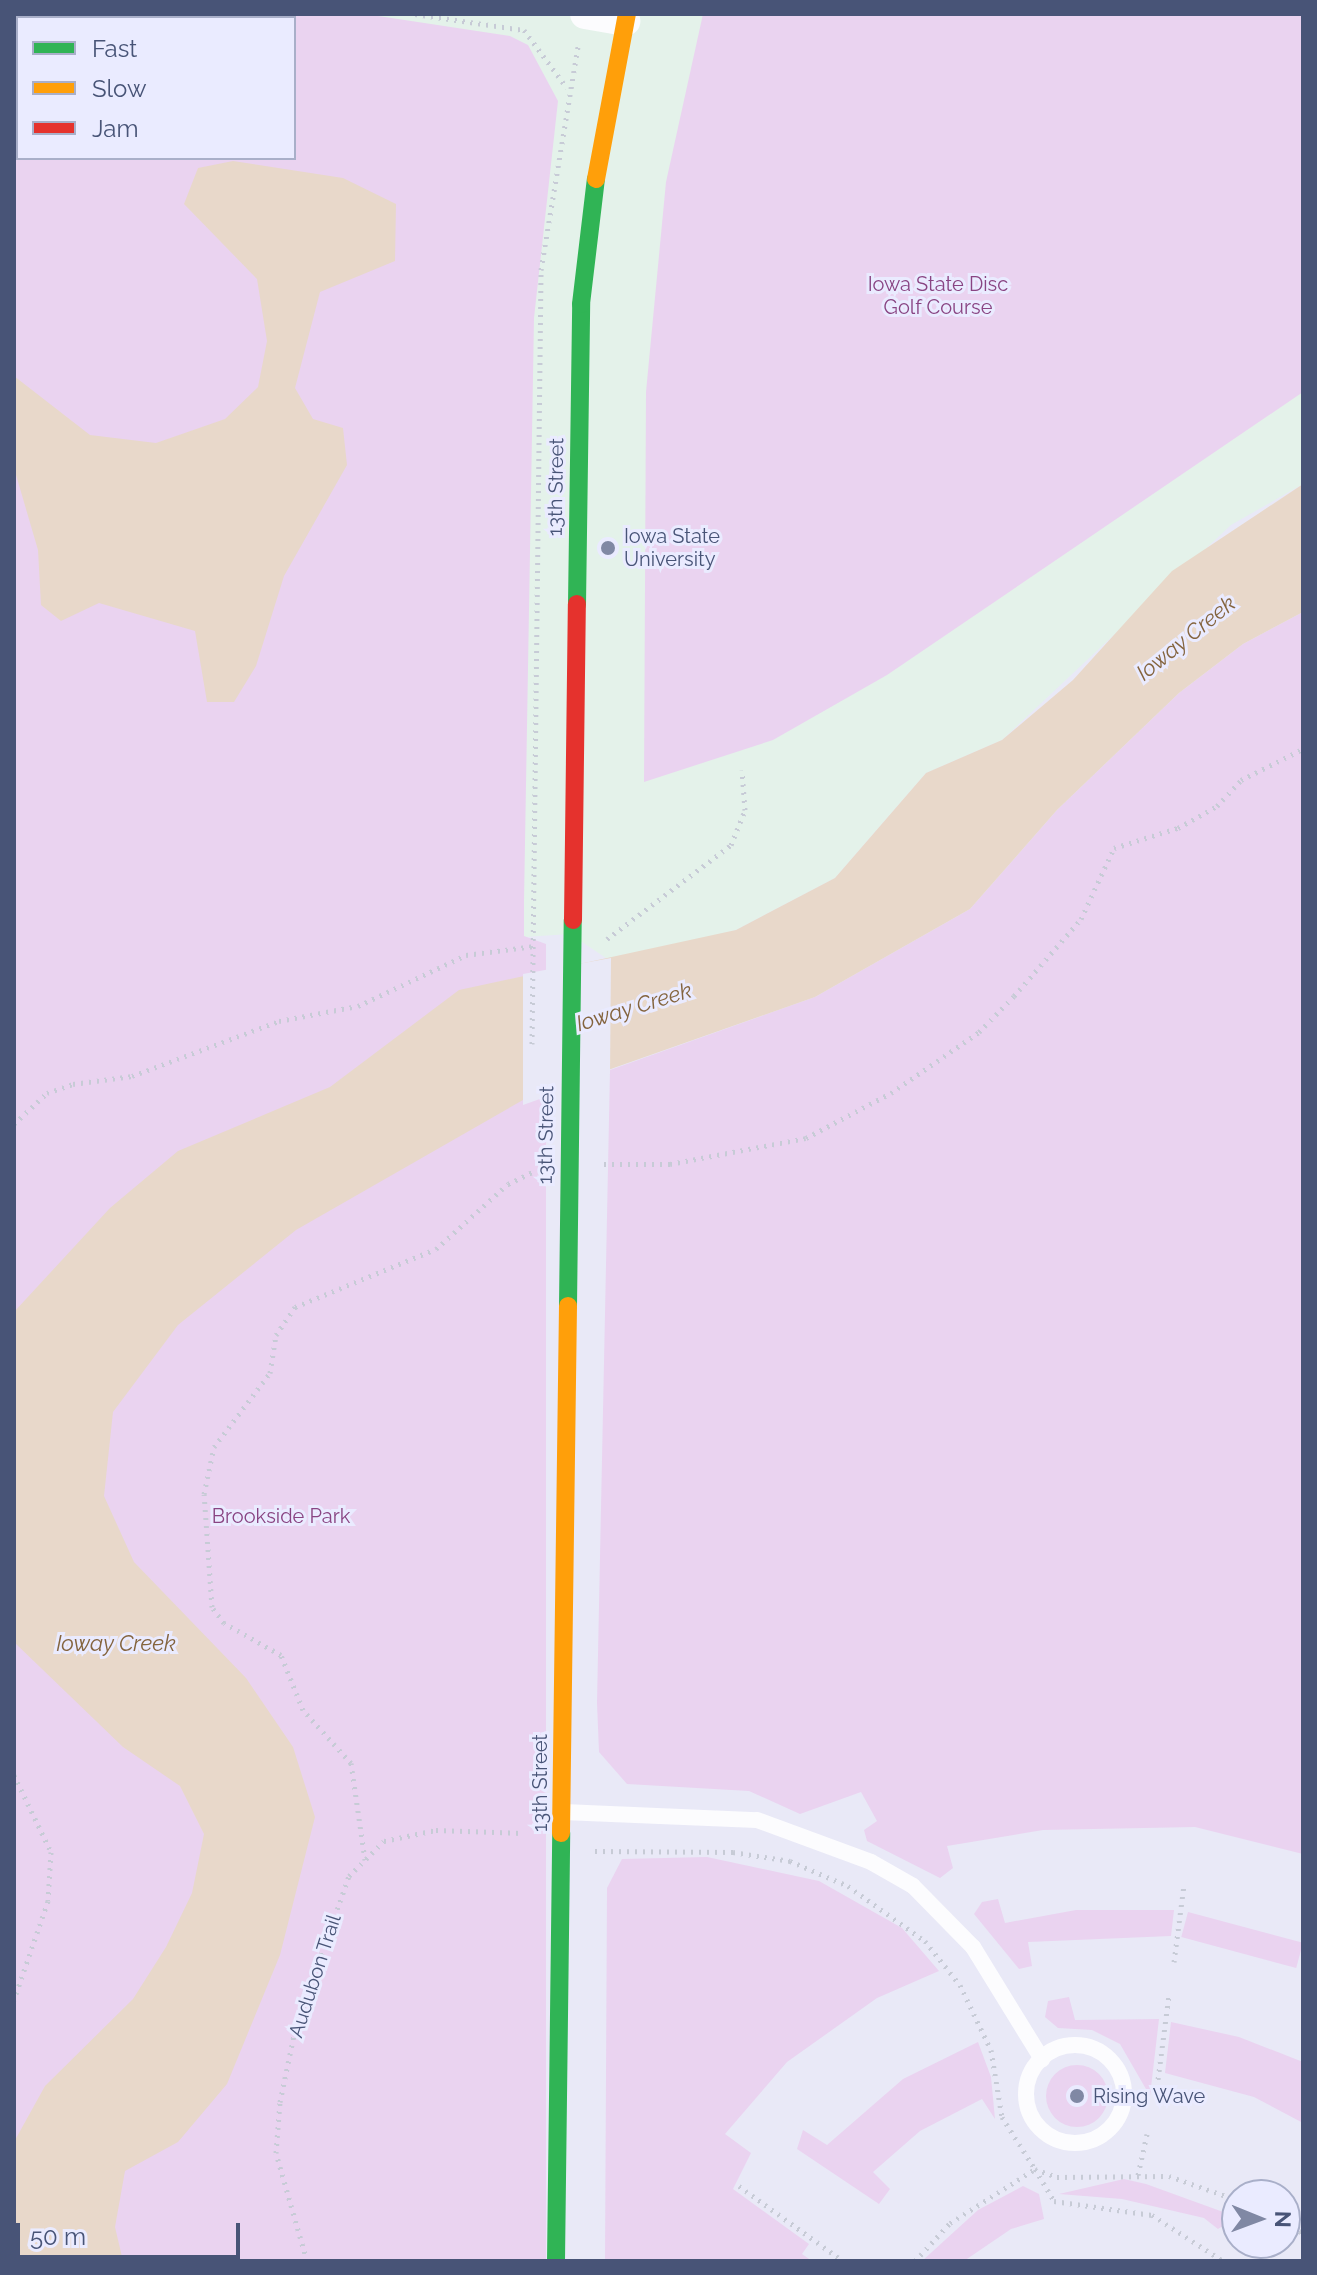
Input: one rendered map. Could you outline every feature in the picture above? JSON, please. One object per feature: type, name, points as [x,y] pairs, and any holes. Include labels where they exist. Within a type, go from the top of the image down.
[{"type":"main road","name":"13th Street","points":[[556,2261],[571,882],[581,304],[604,108],[626,18]]},
{"type":"street","points":[[585,14],[626,18]]},
{"type":"lane","points":[[561,1812],[757,1820],[871,1862],[913,1886],[973,1947],[1042,2059]]},
{"type":"lane","points":[[1069,2046],[1110,2061],[1123,2103],[1108,2131],[1062,2142],[1036,2124],[1026,2097],[1042,2059],[1069,2046]]},
{"type":"path","points":[[415,14],[524,30],[567,88],[575,59]]},
{"type":"path","points":[[592,1164],[670,1164],[806,1138],[891,1093],[979,1032],[1014,996],[1081,919],[1114,848],[1178,828],[1217,806],[1241,780],[1303,749]]},
{"type":"path","points":[[600,940],[615,937],[731,845],[745,810],[742,770]]},
{"type":"path","points":[[14,1124],[47,1093],[73,1084],[132,1076],[279,1021],[358,1006],[466,955],[508,944],[540,946]]},
{"type":"path","points":[[365,1860],[351,1763],[303,1710],[281,1655],[224,1623],[212,1607],[204,1494],[214,1447],[270,1373],[276,1335],[295,1307],[436,1249],[508,1184],[551,1167]]},
{"type":"path","points":[[14,1775],[51,1852],[48,1901],[14,2000]]},
{"type":"path","name":"Audubon Trail","points":[[307,2261],[276,2153],[280,2102],[323,1944],[349,1876],[384,1841],[436,1830],[522,1833]]},
{"type":"path","points":[[604,1851],[733,1852],[790,1861],[896,1918],[945,1963],[970,2003],[991,2050],[1002,2117],[1054,2201],[1152,2215],[1223,2261]]},
{"type":"path","points":[[1174,1962],[1184,1885]]},
{"type":"path","points":[[1156,2095],[1169,1995]]},
{"type":"path","points":[[1138,2175],[1147,2134]]},
{"type":"path","points":[[1035,2169],[1057,2177],[1138,2175],[1198,2182],[1221,2193]]},
{"type":"path","points":[[915,2261],[950,2223],[1035,2169]]},
{"type":"path","points":[[739,2186],[843,2261]]},
{"type":"shaded area","name":"Iowa State University","points":[[14,14],[1303,14],[1303,484],[1231,525],[1002,740],[926,773],[835,878],[736,930],[612,962],[570,934],[524,937],[14,1032]]},
{"type":"green space","name":"Brookside Park","points":[[14,14],[365,14],[510,36],[528,45],[558,101],[534,318],[524,902],[524,936],[546,944],[546,2261],[14,2261]]},
{"type":"green space","name":"Iowa State Disc Golf Course","points":[[703,14],[1303,14],[1303,392],[887,675],[773,740],[644,782],[646,392],[666,182]]},
{"type":"green space","points":[[1303,612],[1303,1854],[1195,1827],[1043,1830],[947,1846],[953,1868],[940,1878],[867,1841],[864,1830],[877,1821],[861,1792],[800,1814],[749,1791],[627,1784],[599,1752],[597,1703],[610,1070],[815,997],[970,909],[1057,810],[1179,693],[1243,644]]},
{"type":"green space","points":[[707,1857],[819,1881],[902,1928],[939,1971],[877,1998],[787,2062],[725,2134],[751,2153],[733,2189],[809,2244],[802,2254],[812,2261],[605,2261],[607,1888],[622,1859]]},
{"type":"green space","points":[[998,1899],[1005,1923],[1076,1910],[1174,1910],[1171,1936],[1028,1942],[1032,1966],[1019,1969],[974,1914],[982,1902]]},
{"type":"green space","points":[[1188,1912],[1303,1943],[1296,1968],[1181,1937]]},
{"type":"green space","points":[[1069,1997],[1075,2020],[1159,2019],[1150,2096],[1120,2044],[1092,2030],[1058,2028],[1045,2017],[1048,2001]]},
{"type":"green space","points":[[1171,2022],[1239,2037],[1303,2062],[1303,2123],[1254,2097],[1165,2073]]},
{"type":"green space","points":[[978,2042],[991,2077],[995,2119],[982,2099],[920,2131],[873,2172],[890,2189],[879,2204],[797,2149],[803,2130],[827,2145],[903,2079]]},
{"type":"green space","points":[[1077,2065],[1099,2074],[1108,2096],[1099,2118],[1077,2127],[1055,2118],[1046,2096],[1055,2074]]},
{"type":"green space","points":[[1124,2179],[1221,2211],[1221,2227],[1218,2229],[1204,2218],[1122,2199],[1059,2194]]},
{"type":"green space","points":[[1023,2186],[1039,2194],[1044,2219],[1011,2229],[964,2261],[922,2261],[978,2210]]},
{"type":"water","points":[[233,161],[343,178],[396,204],[395,261],[320,292],[295,388],[313,419],[343,428],[347,465],[284,576],[256,666],[234,702],[207,702],[195,631],[99,603],[61,621],[41,605],[38,550],[14,468],[14,376],[90,435],[156,443],[225,419],[258,387],[267,341],[257,279],[184,204],[198,168]]},
{"type":"water","name":"Ioway Creek","points":[[1303,484],[1303,612],[1243,644],[1179,693],[1057,810],[970,909],[815,997],[523,1100],[296,1230],[178,1325],[113,1412],[104,1496],[134,1562],[246,1678],[293,1747],[315,1817],[280,1955],[227,2084],[178,2142],[125,2171],[115,2227],[123,2261],[14,2261],[14,2142],[45,2086],[133,1999],[166,1947],[192,1893],[204,1834],[180,1786],[123,1747],[14,1642],[14,1312],[110,1208],[178,1151],[330,1087],[459,990],[736,930],[835,878],[926,773],[1002,740],[1073,680],[1172,571]]},
{"type":"pier","points":[[611,958],[610,1074],[523,1105],[523,974]]},
{"type":"traffic: fast","points":[[577,604],[581,304],[596,179]]},
{"type":"traffic: fast","points":[[568,1306],[573,920]]},
{"type":"traffic: fast","points":[[556,2261],[561,1833]]},
{"type":"traffic: slow","points":[[596,179],[627,14]]},
{"type":"traffic: slow","points":[[561,1833],[568,1306]]},
{"type":"traffic: jam","points":[[573,920],[577,604]]},
{"type":"place","name":"Iowa State University","points":[[608,548]]},
{"type":"place","name":"Rising Wave","points":[[1077,2096]]}]
